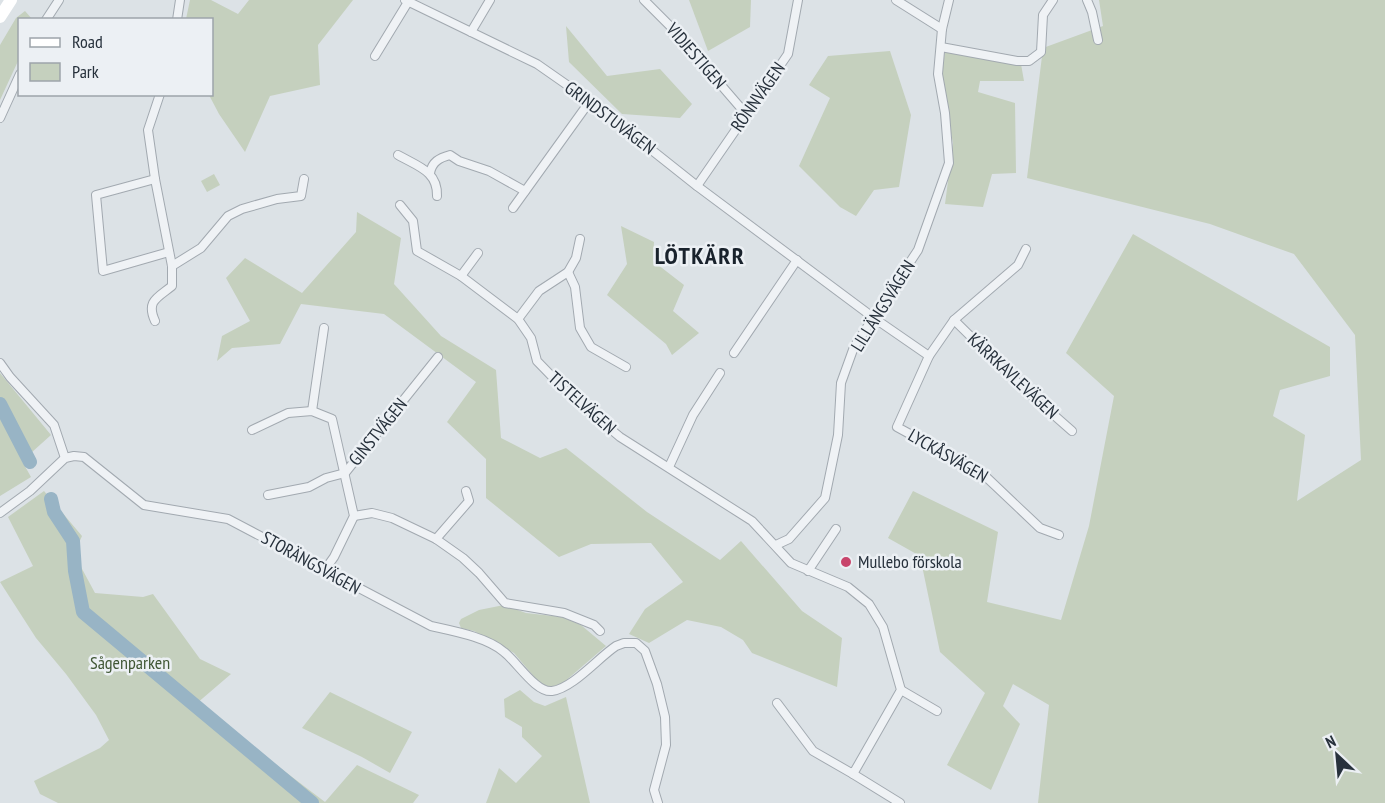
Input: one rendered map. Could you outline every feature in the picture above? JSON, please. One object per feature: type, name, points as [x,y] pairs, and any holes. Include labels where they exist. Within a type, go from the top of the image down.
[{"type":"main road","points":[[0,17],[11,0]]},
{"type":"street","points":[[47,18],[60,0]]},
{"type":"street","points":[[177,18],[180,0]]},
{"type":"street","points":[[471,32],[490,0]]},
{"type":"street","name":"VIDJESTIGEN","points":[[644,0],[670,26],[746,114]]},
{"type":"street","name":"RÖNNVÄGEN","points":[[697,186],[788,54],[798,0]]},
{"type":"street","points":[[896,0],[942,29]]},
{"type":"street","name":"LILLÄNGSVÄGEN","points":[[776,546],[789,539],[825,498],[838,435],[841,383],[854,347],[918,250],[949,163],[945,113],[938,74],[942,29],[949,0]]},
{"type":"street","points":[[941,47],[1017,61],[1029,61],[1041,52],[1043,15],[1053,0]]},
{"type":"street","points":[[1087,0],[1098,40]]},
{"type":"street","name":"GRINDSTUVÄGEN","points":[[375,56],[406,1],[537,64],[590,101],[697,186],[874,318],[929,356]]},
{"type":"street","points":[[0,118],[18,78]]},
{"type":"street","points":[[154,321],[150,310],[152,302],[172,286],[172,266],[148,130],[159,96]]},
{"type":"street","points":[[513,208],[590,101]]},
{"type":"street","points":[[398,155],[430,173],[438,184],[437,196]]},
{"type":"street","points":[[430,173],[436,160],[450,155],[459,161],[489,171],[525,191]]},
{"type":"street","points":[[155,179],[96,195],[103,271],[169,252]]},
{"type":"street","points":[[172,266],[201,248],[228,216],[242,209],[277,199],[301,196],[304,179]]},
{"type":"street","name":"TISTELVÄGEN","points":[[400,205],[413,221],[417,251],[461,276],[518,319],[531,338],[537,361],[570,395],[620,437],[752,521],[791,563],[849,586],[868,604],[883,627],[901,690]]},
{"type":"street","points":[[518,319],[539,291],[568,272],[576,258],[580,239]]},
{"type":"street","name":"LYCKÅSVÄGEN","points":[[1026,249],[1018,265],[954,320],[929,356],[897,426],[982,474],[1040,528],[1059,535]]},
{"type":"street","points":[[461,276],[478,253]]},
{"type":"street","points":[[734,353],[797,260]]},
{"type":"street","points":[[568,272],[575,287],[580,328],[591,347],[626,367]]},
{"type":"street","name":"KÄRRKAVLEVÄGEN","points":[[954,320],[1022,387],[1072,431]]},
{"type":"street","points":[[312,411],[324,328]]},
{"type":"street","name":"GINSTVÄGEN","points":[[268,495],[309,487],[326,478],[345,473],[438,357]]},
{"type":"street","points":[[0,365],[54,425],[65,458],[30,491],[0,513]]},
{"type":"street","points":[[669,467],[693,415],[720,373]]},
{"type":"street","points":[[252,430],[288,413],[312,411],[332,418],[354,516],[334,557],[324,571]]},
{"type":"street","name":"STORÄNGSVÄGEN","points":[[65,458],[74,456],[84,458],[98,467],[133,499],[144,505],[162,510],[228,519],[431,626],[468,635],[502,650],[519,665],[538,688],[550,692],[564,687],[615,646],[636,643],[645,651],[657,684],[665,717],[666,746],[654,790],[658,803]]},
{"type":"street","points":[[436,539],[469,501],[466,491]]},
{"type":"street","points":[[354,516],[372,513],[392,518],[436,539],[471,566],[505,603],[564,613],[594,625],[600,631]]},
{"type":"street","points":[[808,571],[836,529]]},
{"type":"street","points":[[853,774],[901,690],[937,711]]},
{"type":"street","points":[[777,704],[813,751],[900,803]]},
{"type":"green space","points":[[190,0],[211,0],[238,14],[249,0],[353,0],[318,45],[320,85],[270,96],[245,152],[210,96],[213,96],[213,18],[186,18]]},
{"type":"green space","points":[[689,0],[751,0],[750,27],[708,51]]},
{"type":"green space","points":[[1099,0],[1385,0],[1385,803],[1038,803],[1049,705],[1013,684],[1003,706],[1020,724],[991,790],[947,765],[985,693],[940,652],[920,556],[888,538],[913,491],[998,532],[987,602],[1061,620],[1089,526],[1114,396],[1066,353],[1133,234],[1330,347],[1330,376],[1280,390],[1273,416],[1305,435],[1297,501],[1361,460],[1355,335],[1294,254],[1210,224],[1027,178],[1043,48],[1103,26]]},
{"type":"green space","points":[[25,11],[31,18],[18,18],[18,61],[0,100],[0,45],[16,18]]},
{"type":"green space","points":[[566,26],[607,76],[660,69],[692,104],[680,118],[622,114],[569,62]]},
{"type":"green space","points":[[890,51],[911,115],[899,187],[874,190],[856,216],[840,207],[799,166],[830,98],[809,85],[828,56]]},
{"type":"green space","points":[[945,51],[1021,64],[1024,81],[980,81],[978,92],[1015,103],[1016,173],[992,174],[983,207],[945,204],[953,143],[941,82]]},
{"type":"green space","points":[[214,174],[220,185],[207,192],[201,181]]},
{"type":"green space","points":[[357,212],[401,238],[394,284],[441,336],[496,370],[501,438],[540,458],[566,448],[647,512],[720,560],[741,541],[802,611],[842,638],[837,687],[752,653],[743,640],[721,627],[687,620],[649,643],[629,634],[645,609],[683,582],[651,543],[591,544],[559,557],[486,498],[486,459],[447,422],[476,382],[384,314],[301,304],[280,344],[232,348],[217,361],[222,336],[250,321],[226,278],[245,258],[302,293],[356,232]]},
{"type":"green space","points":[[621,226],[654,242],[653,261],[684,285],[673,311],[699,333],[672,355],[666,344],[607,295],[627,264]]},
{"type":"green space","points":[[0,373],[51,435],[22,461],[31,477],[0,496]]},
{"type":"green space","name":"Sågenparken","points":[[44,491],[82,536],[74,554],[95,593],[143,597],[153,594],[200,659],[231,674],[196,704],[325,802],[357,765],[419,795],[413,803],[58,803],[40,794],[34,781],[100,748],[109,740],[96,715],[36,638],[0,582],[33,566],[8,517]]},
{"type":"green space","points":[[504,605],[526,613],[562,617],[581,625],[606,646],[563,683],[551,687],[541,685],[514,653],[474,631],[461,628],[459,623],[461,619],[479,610]]},
{"type":"green space","points":[[520,690],[534,702],[545,706],[566,697],[590,803],[486,803],[499,768],[516,783],[542,756],[522,737],[522,727],[505,717],[504,699]]},
{"type":"green space","points":[[330,692],[412,732],[390,773],[302,728]]},
{"type":"waterway","points":[[0,404],[30,462]]},
{"type":"waterway","points":[[51,499],[54,512],[73,541],[75,571],[83,612],[312,803]]},
{"type":"place","name":"Mullebo förskola","points":[[846,562]]},
{"type":"district","name":"LÖTKÄRR","points":[[700,256]]}]
